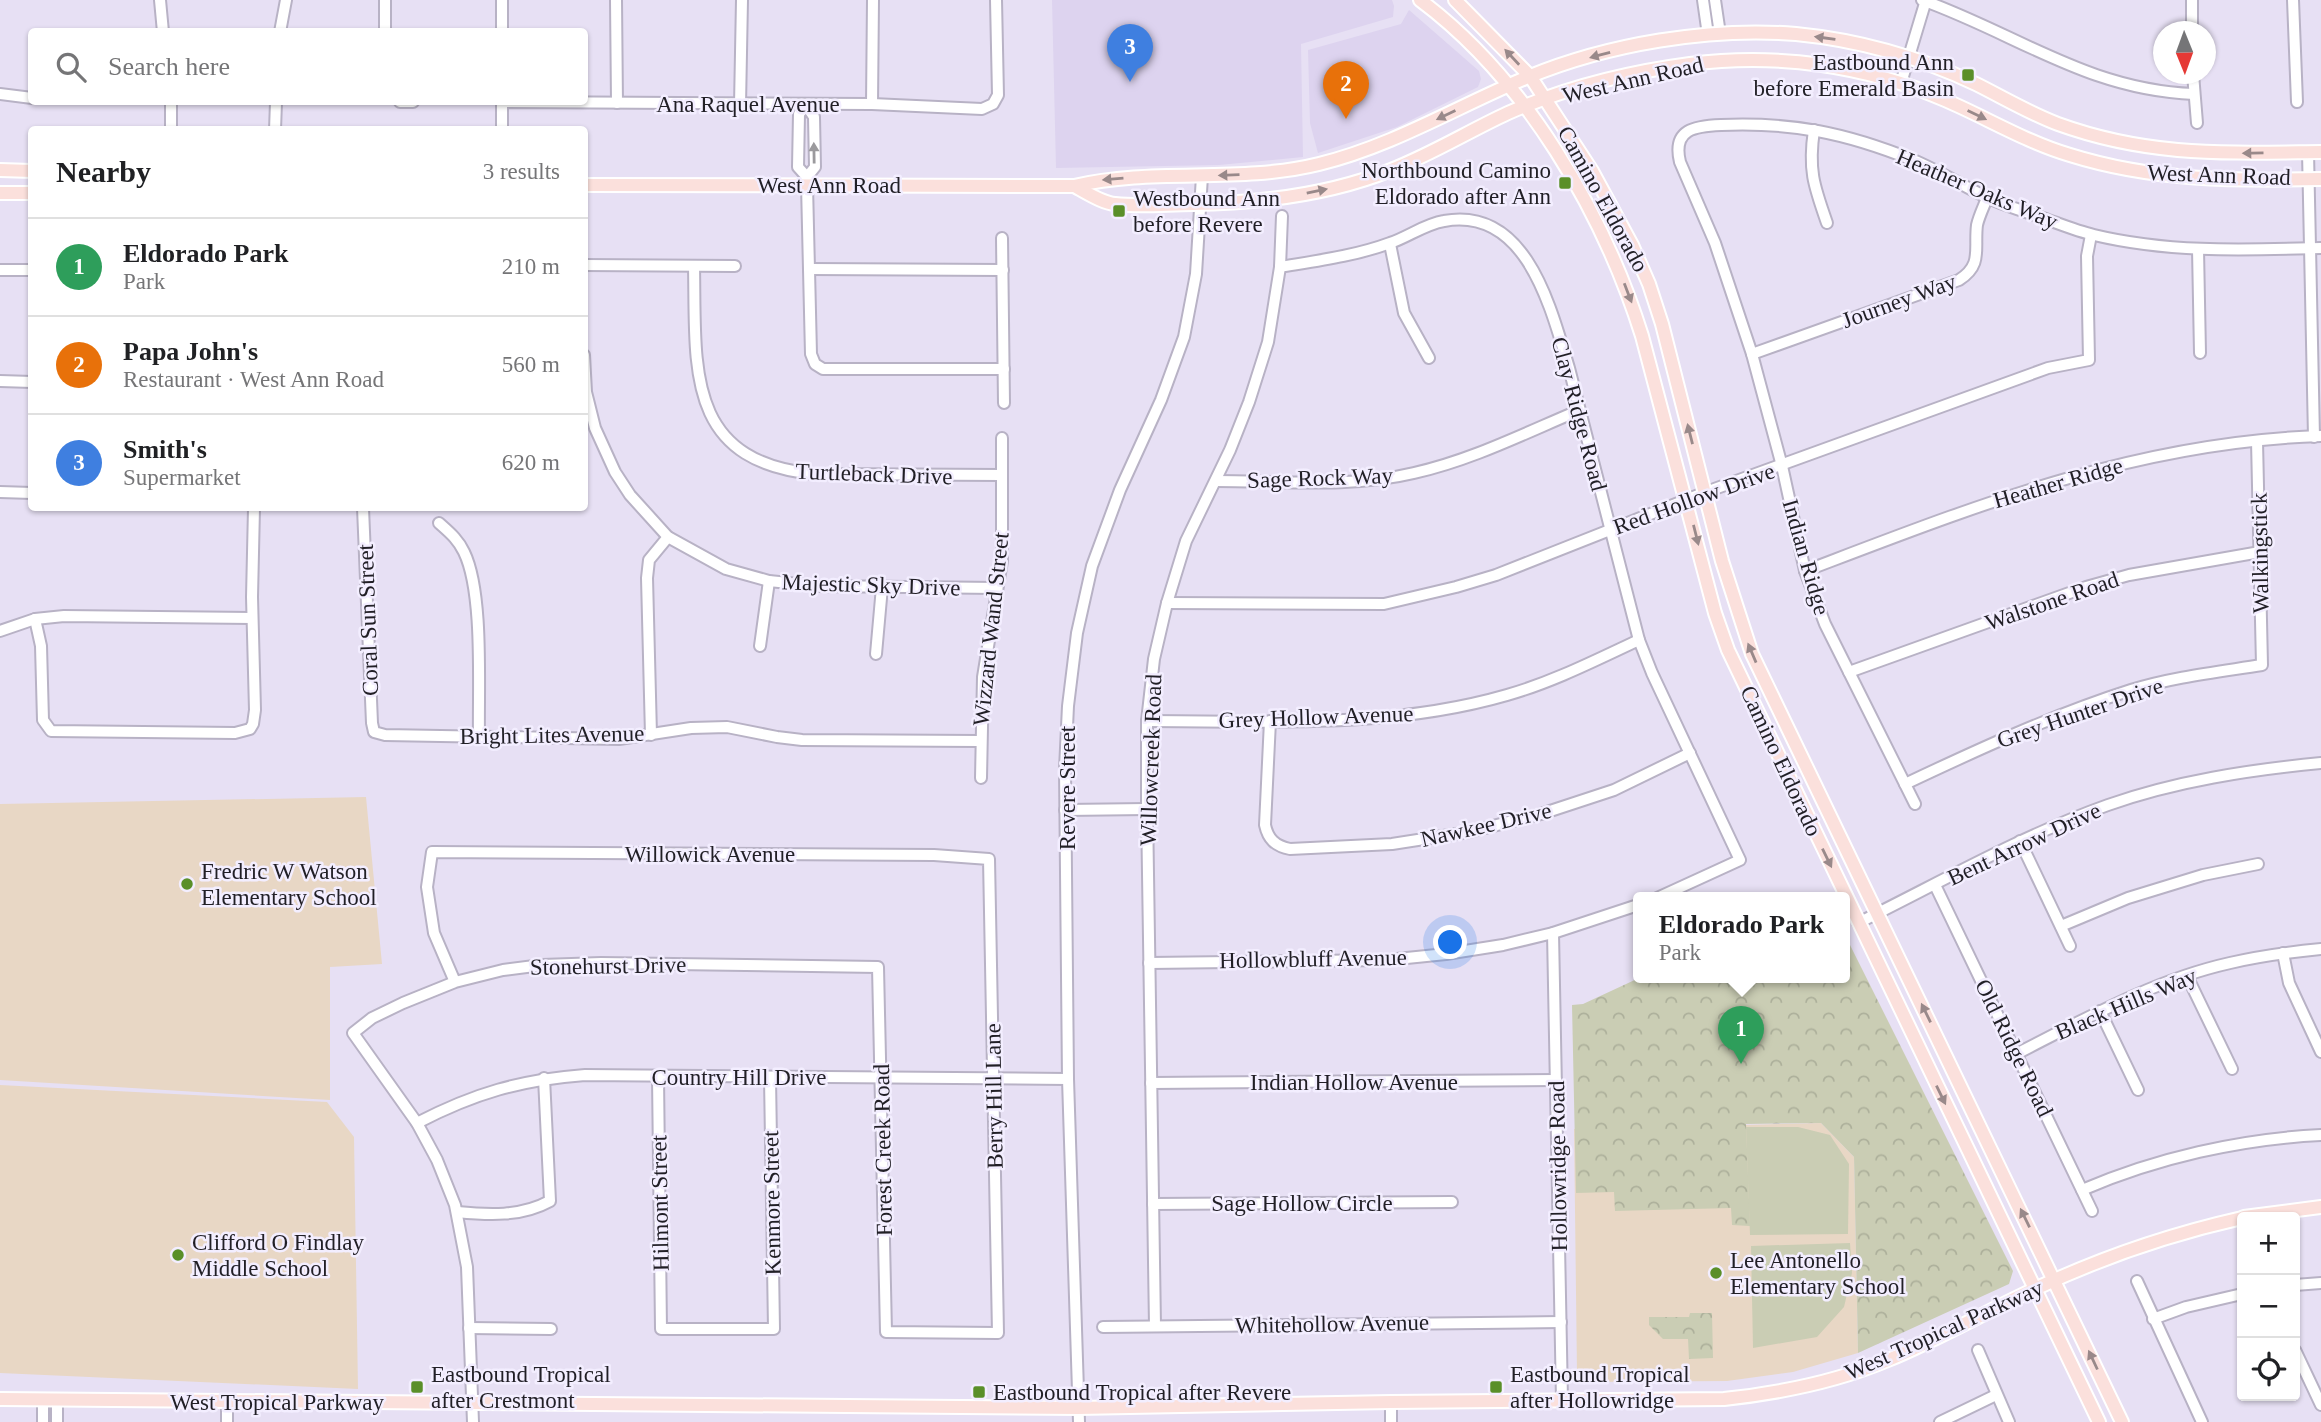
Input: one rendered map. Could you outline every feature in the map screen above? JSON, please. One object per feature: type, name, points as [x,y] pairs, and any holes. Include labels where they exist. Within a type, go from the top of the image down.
[{"type":"main road","name":"Camino Eldorado","points":[[1420,0],[1463,37],[1524,107],[1584,199],[1620,274],[1642,336],[1715,613],[1728,650],[1843,892]]},
{"type":"main road","name":"Camino Eldorado","points":[[1455,0],[1530,76],[1592,171],[1632,245],[1649,284],[1672,358],[1730,591],[1752,654],[2122,1422]]},
{"type":"main road","name":"West Ann Road","points":[[588,185],[807,181],[1074,187],[1108,178],[1283,171],[1355,154],[1408,134],[1530,76],[1616,51],[1714,34],[1777,33],[1854,42],[1909,57],[1968,80],[2042,118],[2098,137],[2182,152],[2314,152]]},
{"type":"main road","name":"West Ann Road","points":[[1074,187],[1113,204],[1200,204],[1290,197],[1370,177],[1418,159],[1546,99],[1638,73],[1689,64],[1736,60],[1819,64],[1901,83],[1944,99],[2030,141],[2107,166],[2192,179],[2315,179]]},
{"type":"main road","points":[[0,170],[28,171]]},
{"type":"main road","points":[[0,193],[28,193]]},
{"type":"main road","name":"Camino Eldorado","points":[[1850,906],[2099,1422]]},
{"type":"main road","name":"West Tropical Parkway","points":[[2282,1212],[2321,1207]]},
{"type":"main road","name":"West Tropical Parkway","points":[[0,1399],[1079,1408],[1724,1399],[1767,1395],[1826,1382],[1891,1359],[2035,1289],[2155,1240],[2237,1219]]},
{"type":"street","points":[[160,0],[163,28]]},
{"type":"street","points":[[281,28],[286,0]]},
{"type":"street","points":[[385,0],[386,28]]},
{"type":"street","points":[[502,0],[502,28]]},
{"type":"street","points":[[615,0],[617,103]]},
{"type":"street","points":[[740,105],[742,0]]},
{"type":"street","points":[[872,104],[873,0]]},
{"type":"street","name":"Ana Raquel Avenue","points":[[588,103],[872,104],[982,109],[993,104],[998,94],[996,0]]},
{"type":"street","points":[[1703,0],[1714,34]]},
{"type":"street","points":[[1714,34],[1715,0]]},
{"type":"street","points":[[1901,83],[1925,0],[2095,76],[2149,90],[2194,94]]},
{"type":"street","points":[[2192,0],[2192,21]]},
{"type":"street","points":[[2293,0],[2297,102]]},
{"type":"street","points":[[2194,84],[2197,123]]},
{"type":"street","points":[[0,94],[28,98]]},
{"type":"street","points":[[171,105],[171,126]]},
{"type":"street","points":[[275,126],[276,105]]},
{"type":"street","points":[[502,105],[502,126]]},
{"type":"street","points":[[806,105],[799,114],[798,167],[807,181],[811,354],[815,363],[823,369],[1004,369]]},
{"type":"street","name":"Heather Oaks Way","points":[[1680,139],[1698,126],[1756,124],[1844,135],[1915,161],[1987,198],[2091,235],[2152,247],[2315,249]]},
{"type":"street","points":[[1814,130],[1810,157],[1812,180],[1827,223]]},
{"type":"street","name":"Indian Ridge","points":[[1680,139],[1677,150],[1680,162],[1715,243],[1752,354],[1782,466],[1805,571],[1825,624],[1915,804]]},
{"type":"street","points":[[2314,152],[2317,436]]},
{"type":"street","name":"Revere Street","points":[[1079,1422],[1068,1079],[1065,810],[1068,706],[1084,598],[1092,566],[1120,490],[1161,400],[1184,337],[1196,274],[1202,176]]},
{"type":"street","name":"Journey Way","points":[[1752,354],[1959,281],[1970,273],[1976,263],[1977,222],[1987,198]]},
{"type":"street","name":"Willowcreek Road","points":[[1155,1326],[1147,809],[1147,721],[1154,659],[1185,541],[1216,481],[1249,402],[1268,342],[1280,267],[1282,216]]},
{"type":"street","name":"Clay Ridge Road","points":[[1280,267],[1390,244],[1434,224],[1458,219],[1487,225],[1511,239],[1526,257],[1558,331],[1639,640],[1740,860],[1670,892]]},
{"type":"street","name":"Red Hollow Drive","points":[[1167,603],[1384,604],[1496,575],[1687,499],[2048,368],[2089,360],[2087,256],[2091,235]]},
{"type":"street","points":[[1002,237],[1004,403]]},
{"type":"street","points":[[1390,244],[1404,313],[1429,358]]},
{"type":"street","points":[[2198,249],[2200,353]]},
{"type":"street","points":[[588,265],[735,266]]},
{"type":"street","name":"Turtleback Drive","points":[[694,266],[696,369],[712,419],[734,445],[760,462],[784,471],[827,475],[1002,475]]},
{"type":"street","points":[[809,269],[1003,270]]},
{"type":"street","points":[[0,270],[28,270]]},
{"type":"street","points":[[0,381],[28,382]]},
{"type":"street","name":"Majestic Sky Drive","points":[[588,403],[595,428],[614,472],[630,495],[668,537],[726,569],[769,582],[997,588]]},
{"type":"street","name":"Sage Rock Way","points":[[1216,481],[1363,481],[1412,474],[1462,460],[1580,410]]},
{"type":"street","name":"Heather Ridge","points":[[1805,571],[1985,503],[2074,475],[2193,448],[2317,436]]},
{"type":"street","name":"Wizzard Wand Street","points":[[981,778],[983,677],[1002,561],[1002,438]]},
{"type":"street","name":"Walkingstick","points":[[2257,441],[2262,665]]},
{"type":"street","points":[[0,492],[28,493]]},
{"type":"street","points":[[35,619],[41,646],[43,710],[46,725],[51,731],[235,733],[250,729],[255,710],[252,618],[254,511]]},
{"type":"street","name":"Coral Sun Street","points":[[363,511],[374,732]]},
{"type":"street","points":[[439,523],[455,537],[471,570],[477,621],[479,737]]},
{"type":"street","points":[[651,735],[647,578],[649,560],[668,537]]},
{"type":"street","name":"Walstone Road","points":[[1849,672],[2086,587],[2129,575],[2260,552]]},
{"type":"street","points":[[760,646],[769,582]]},
{"type":"street","points":[[876,654],[883,587]]},
{"type":"street","points":[[0,631],[35,619],[91,615],[252,618]]},
{"type":"street","name":"Grey Hollow Avenue","points":[[1147,721],[1374,719],[1436,712],[1507,695],[1566,674],[1639,640]]},
{"type":"street","name":"Grey Hunter Drive","points":[[1905,784],[2027,727],[2133,690],[2193,676],[2262,665]]},
{"type":"street","name":"Nawkee Drive","points":[[1270,721],[1265,825],[1272,841],[1280,847],[1290,849],[1392,844],[1469,832],[1541,814],[1614,790],[1690,753]]},
{"type":"street","name":"Bright Lites Avenue","points":[[374,732],[385,735],[619,739],[691,727],[727,727],[802,740],[980,741]]},
{"type":"street","name":"Bent Arrow Drive","points":[[1858,923],[2020,841],[2110,804],[2224,775],[2321,762]]},
{"type":"street","points":[[1065,810],[1147,809]]},
{"type":"street","points":[[2020,841],[2070,946]]},
{"type":"street","name":"Willowick Avenue","points":[[455,982],[434,933],[427,887],[432,852],[934,855],[989,859]]},
{"type":"street","name":"Berry Hill Lane","points":[[989,859],[998,1333]]},
{"type":"street","points":[[2061,926],[2128,898],[2203,875],[2258,864]]},
{"type":"street","name":"Old Ridge Road","points":[[1935,885],[2092,1211]]},
{"type":"street","name":"Hollowbluff Avenue","points":[[1149,963],[1387,960],[1446,954],[1553,933],[1633,907]]},
{"type":"street","name":"Hollowridge Road","points":[[1553,933],[1562,1400]]},
{"type":"street","name":"Black Hills Way","points":[[2016,1054],[2100,1011],[2187,976],[2229,963],[2321,949]]},
{"type":"street","points":[[2283,953],[2289,983],[2321,1052]]},
{"type":"street","name":"Stonehurst Drive","points":[[417,1123],[353,1033],[372,1018],[455,982],[503,970],[566,964],[878,967]]},
{"type":"street","name":"Forest Creek Road","points":[[878,967],[886,1332],[998,1333]]},
{"type":"street","points":[[2187,976],[2232,1069]]},
{"type":"street","points":[[2100,1011],[2138,1090]]},
{"type":"street","name":"Country Hill Drive","points":[[417,1123],[458,1102],[544,1078],[585,1075],[1068,1079]]},
{"type":"street","name":"Hilmont Street","points":[[658,1077],[661,1329],[774,1329]]},
{"type":"street","points":[[457,1212],[520,1212],[535,1209],[550,1201],[544,1078]]},
{"type":"street","name":"Kenmore Street","points":[[770,1078],[774,1329]]},
{"type":"street","name":"Indian Hollow Avenue","points":[[1151,1083],[1556,1080]]},
{"type":"street","points":[[417,1123],[437,1160],[457,1212],[467,1267],[473,1422]]},
{"type":"street","points":[[2082,1190],[2107,1179],[2160,1163],[2240,1144],[2321,1135]]},
{"type":"street","name":"Sage Hollow Circle","points":[[1153,1204],[1452,1202]]},
{"type":"street","points":[[2137,1281],[2202,1422]]},
{"type":"street","points":[[2300,1285],[2321,1283]]},
{"type":"street","points":[[2153,1319],[2186,1307],[2237,1295]]},
{"type":"street","name":"Whitehollow Avenue","points":[[1103,1327],[1561,1322]]},
{"type":"street","points":[[469,1328],[551,1329]]},
{"type":"street","points":[[1978,1350],[2009,1422]]},
{"type":"street","points":[[2300,1361],[2321,1405]]},
{"type":"street","points":[[1940,1422],[1996,1395]]},
{"type":"street","points":[[43,1422],[44,1400]]},
{"type":"street","points":[[57,1400],[57,1422]]},
{"type":"street","points":[[227,1401],[227,1422]]},
{"type":"street","points":[[1391,1402],[1391,1422]]},
{"type":"shaded area","points":[[1052,0],[1392,0],[1394,6],[1393,17],[1301,44],[1303,157],[1219,165],[1056,168]]},
{"type":"shaded area","points":[[1409,10],[1479,71],[1481,79],[1478,87],[1397,127],[1318,153],[1310,123],[1308,50],[1401,24]]},
{"type":"shaded area","name":"Fredric W Watson Elementary School","points":[[366,797],[382,964],[330,967],[330,1100],[0,1080],[0,804]]},
{"type":"shaded area","name":"Clifford O Findlay Middle School","points":[[0,1085],[327,1102],[354,1137],[358,1389],[0,1373]]},
{"type":"shaded area","name":"Lee Antonello Elementary School","points":[[1821,1123],[1854,1157],[1858,1353],[1793,1372],[1727,1381],[1587,1382],[1577,1374],[1574,1129]]},
{"type":"green space","points":[[1850,945],[2013,1271],[2009,1284],[1858,1353],[1854,1157],[1821,1123],[1746,1124],[1750,1226],[1732,1225],[1731,1208],[1615,1211],[1614,1192],[1576,1193],[1572,1005],[1583,1004],[1633,981],[1633,983],[1850,983]]},
{"type":"green space","points":[[1746,1127],[1798,1127],[1830,1135],[1849,1164],[1848,1234],[1750,1235]]},
{"type":"green space","points":[[1850,1243],[1852,1273],[1844,1307],[1817,1337],[1753,1348],[1751,1246]]},
{"type":"green space","points":[[1690,1313],[1712,1313],[1713,1358],[1689,1359],[1688,1339],[1663,1339],[1649,1325],[1649,1317],[1689,1317]]},
{"type":"place","name":"Eastbound Ann before Emerald Basin","points":[[1968,75]]},
{"type":"place","name":"Smith's","points":[[1130,82]]},
{"type":"place","name":"Papa John's","points":[[1346,119]]},
{"type":"place","name":"Northbound Camino Eldorado after Ann","points":[[1565,183]]},
{"type":"place","name":"Westbound Ann before Revere","points":[[1119,211]]},
{"type":"place","name":"Fredric W Watson Elementary School","points":[[187,884]]},
{"type":"place","name":"Eldorado Park","points":[[1741,1064]]},
{"type":"place","name":"Clifford O Findlay Middle School","points":[[178,1255]]},
{"type":"place","name":"Lee Antonello Elementary School","points":[[1716,1273]]},
{"type":"place","name":"Eastbound Tropical after Crestmont","points":[[417,1387]]},
{"type":"place","name":"Eastbound Tropical after Hollowridge","points":[[1496,1387]]},
{"type":"place","name":"Eastbound Tropical after Revere","points":[[979,1392]]}]
